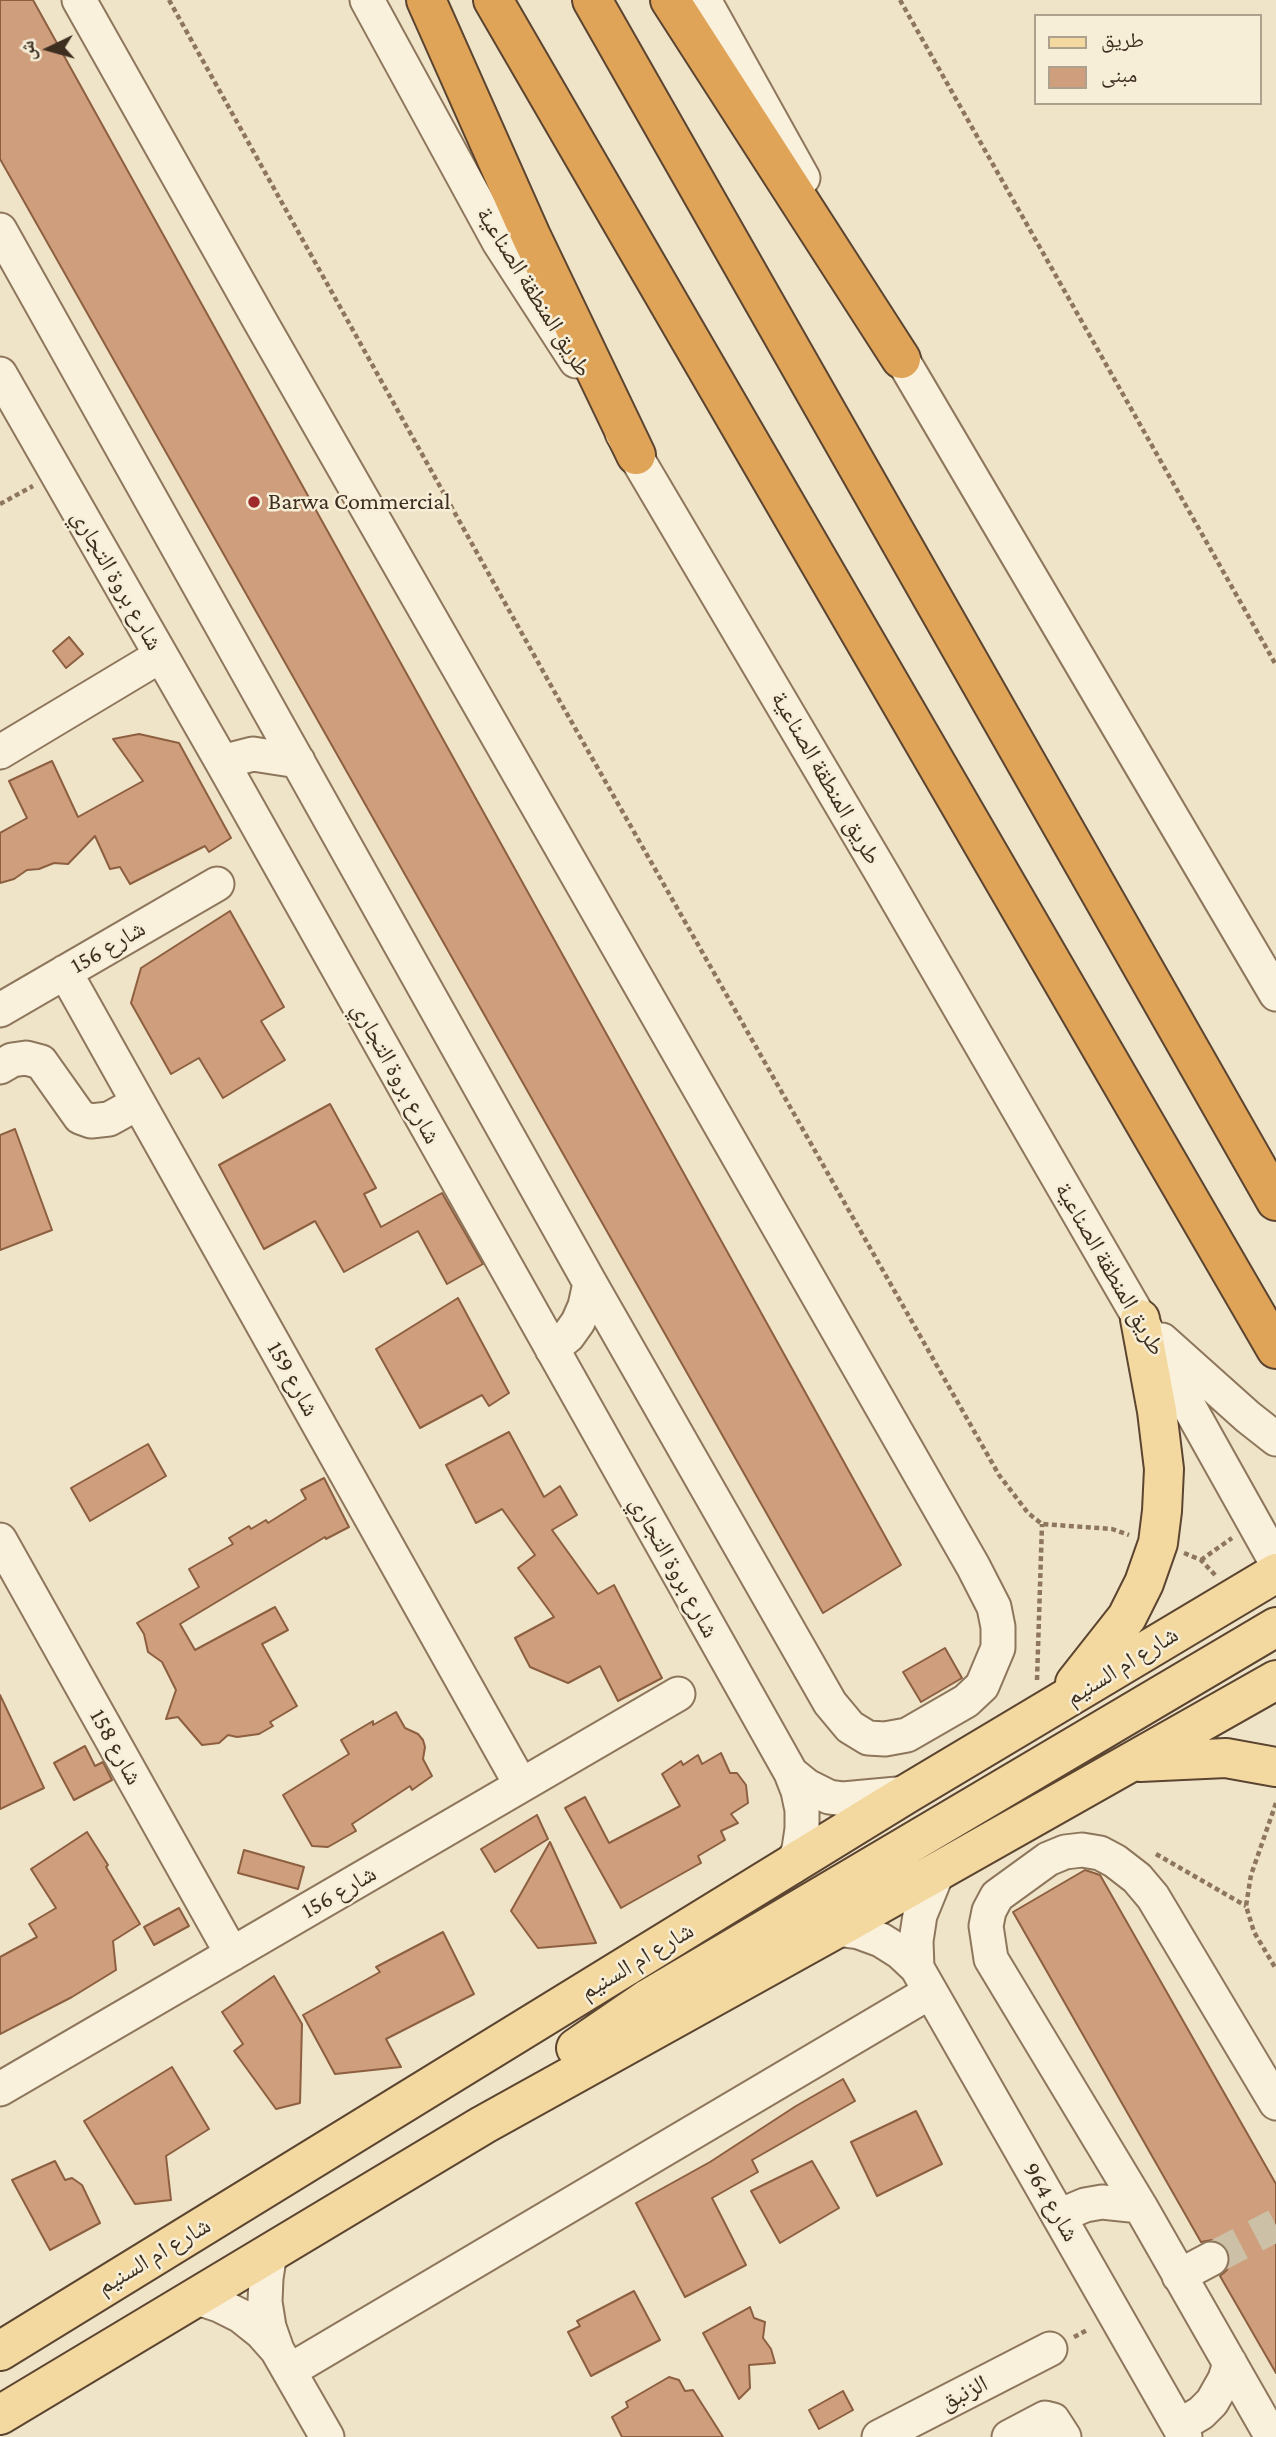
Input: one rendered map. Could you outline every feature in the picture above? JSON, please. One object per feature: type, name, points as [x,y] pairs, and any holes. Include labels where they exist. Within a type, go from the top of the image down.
[{"type":"highway","points":[[426,0],[531,236],[636,456]]},
{"type":"highway","points":[[493,0],[1276,1349]]},
{"type":"highway","points":[[592,0],[1276,1201]]},
{"type":"highway","points":[[670,0],[901,359]]},
{"type":"main road","points":[[1045,1713],[1102,1651],[1127,1617],[1144,1583],[1158,1543],[1163,1511],[1164,1469],[1157,1411],[1140,1319]]},
{"type":"main road","name":"شارع ام السنيم","points":[[0,2351],[792,1867],[908,1793],[1276,1573]]},
{"type":"main road","points":[[483,2125],[575,2048],[649,1998],[1276,1628]]},
{"type":"main road","points":[[0,2415],[483,2125],[1276,1680]]},
{"type":"main road","points":[[1127,1762],[1226,1758],[1276,1767]]},
{"type":"street","points":[[0,230],[590,1283],[830,1703],[850,1727],[868,1738],[885,1740],[907,1735],[966,1702],[982,1686],[998,1648],[994,1607],[973,1566],[79,0]]},
{"type":"street","name":"طريق المنطقة الصناعية","points":[[367,0],[499,242],[636,456],[1140,1319],[1276,1562]]},
{"type":"street","points":[[704,0],[901,359],[1276,994]]},
{"type":"street","name":"شارع بروة التجاري","points":[[0,374],[222,762],[791,1773],[798,1790],[803,1829],[792,1867]]},
{"type":"street","points":[[0,752],[160,656]]},
{"type":"street","points":[[222,762],[253,754],[298,761]]},
{"type":"street","name":"شارع 156","points":[[0,1010],[216,884]]},
{"type":"street","name":"شارع 159","points":[[65,972],[521,1785]]},
{"type":"street","points":[[0,1067],[12,1060],[26,1058],[41,1062],[80,1117],[91,1121],[109,1119],[138,1103]]},
{"type":"street","points":[[552,1349],[568,1336],[578,1322],[590,1283]]},
{"type":"street","points":[[1140,1319],[1248,1418],[1276,1439]]},
{"type":"street","name":"شارع 158","points":[[0,1540],[232,1954]]},
{"type":"street","name":"شارع 156","points":[[0,2089],[678,1694]]},
{"type":"street","name":"شارع بروة التجاري","points":[[791,1773],[807,1786],[829,1797],[843,1799],[908,1793]]},
{"type":"street","points":[[1272,2437],[1139,2206],[991,1959],[986,1926],[989,1911],[997,1896],[1048,1859],[1065,1852],[1082,1850],[1100,1853],[1115,1861],[1137,1878],[1153,1897],[1276,2103]]},
{"type":"street","name":"شارع 964","points":[[924,1980],[915,1941],[920,1915],[938,1871]]},
{"type":"street","name":"شارع 964","points":[[836,1929],[859,1932],[881,1940],[900,1952],[924,1980],[1182,2432]]},
{"type":"street","points":[[283,2361],[924,1980]]},
{"type":"street","points":[[1059,2216],[1085,2205],[1102,2202],[1139,2206]]},
{"type":"street","points":[[270,2253],[265,2302],[269,2327],[283,2361]]},
{"type":"street","points":[[1179,2276],[1211,2259]]},
{"type":"street","points":[[195,2297],[241,2316],[261,2332],[283,2361],[327,2437]]},
{"type":"street","name":"الزنبق","points":[[896,2433],[1050,2349]]},
{"type":"street","points":[[1182,2432],[1212,2402],[1225,2379],[1230,2363]]},
{"type":"street","points":[[1009,2437],[1045,2418],[1053,2420],[1064,2437]]},
{"type":"path","points":[[169,0],[554,691],[1006,1484],[1028,1513],[1042,1524],[1112,1529],[1201,1560],[1215,1574],[1227,1601]]},
{"type":"path","points":[[900,0],[1276,665]]},
{"type":"path","points":[[0,504],[56,473]]},
{"type":"path","points":[[1201,1560],[1254,1523]]},
{"type":"path","points":[[1042,1524],[1045,1713]]},
{"type":"path","points":[[1276,1803],[1251,1875],[1246,1906],[1254,1932],[1276,1969]]},
{"type":"building","name":"Barwa Commercial","points":[[0,0],[33,0],[901,1565],[823,1613],[0,159]]},
{"type":"building","points":[[69,637],[83,654],[66,668],[53,651]]},
{"type":"building","points":[[139,734],[179,743],[231,838],[209,852],[205,846],[130,884],[120,867],[110,869],[95,836],[68,864],[54,863],[27,870],[14,879],[0,883],[0,833],[27,818],[9,781],[52,761],[78,817],[143,781],[113,739]]},
{"type":"building","points":[[230,911],[284,1007],[261,1021],[285,1060],[223,1098],[199,1058],[171,1074],[131,1003],[141,968]]},
{"type":"building","points":[[330,1104],[376,1188],[364,1194],[381,1227],[442,1193],[483,1264],[447,1284],[418,1231],[344,1272],[315,1221],[264,1249],[219,1165]]},
{"type":"building","points":[[15,1129],[52,1230],[0,1250],[0,1135]]},
{"type":"building","points":[[458,1298],[509,1393],[489,1406],[482,1395],[420,1428],[376,1349]]},
{"type":"building","points":[[509,1432],[544,1497],[560,1486],[577,1515],[552,1530],[598,1594],[614,1585],[662,1678],[618,1701],[600,1666],[568,1683],[530,1667],[515,1638],[554,1617],[518,1568],[535,1555],[502,1509],[476,1523],[446,1465]]},
{"type":"building","points":[[148,1444],[166,1476],[90,1521],[71,1488]]},
{"type":"building","points":[[324,1478],[349,1527],[326,1539],[325,1537],[180,1624],[195,1650],[275,1607],[288,1630],[262,1644],[297,1706],[270,1722],[273,1726],[259,1734],[237,1737],[228,1735],[219,1743],[202,1745],[178,1717],[166,1719],[176,1690],[162,1662],[148,1652],[144,1634],[137,1623],[199,1587],[189,1569],[233,1544],[229,1538],[249,1526],[251,1529],[266,1520],[268,1523],[306,1499],[301,1490]]},
{"type":"building","points":[[945,1648],[962,1678],[921,1702],[903,1672]]},
{"type":"building","points":[[0,1695],[44,1788],[0,1809]]},
{"type":"building","points":[[396,1712],[405,1728],[418,1734],[423,1740],[423,1759],[432,1776],[412,1790],[410,1786],[352,1824],[356,1831],[328,1847],[312,1846],[283,1795],[349,1754],[341,1740],[373,1721],[373,1725]]},
{"type":"building","points":[[85,1746],[95,1766],[103,1762],[112,1780],[74,1800],[54,1763]]},
{"type":"building","points":[[721,1753],[730,1773],[737,1773],[746,1785],[748,1803],[731,1814],[738,1823],[721,1831],[725,1840],[698,1856],[701,1863],[621,1908],[565,1808],[585,1797],[609,1843],[680,1806],[662,1774],[681,1761],[683,1765],[698,1755],[702,1764]]},
{"type":"building","points":[[537,1815],[548,1839],[495,1872],[481,1849]]},
{"type":"building","points":[[87,1832],[140,1924],[113,1941],[116,1970],[72,1997],[0,2034],[0,1957],[37,1937],[29,1924],[56,1908],[31,1869]]},
{"type":"building","points":[[550,1842],[596,1943],[538,1948],[511,1911]]},
{"type":"building","points":[[244,1850],[304,1867],[298,1889],[238,1873]]},
{"type":"building","points":[[1085,1870],[1100,1875],[1276,2184],[1276,2373],[1220,2276],[1227,2270],[1230,2260],[1228,2249],[1221,2242],[1201,2242],[1013,1912]]},
{"type":"building","points":[[179,1908],[189,1926],[154,1945],[144,1927]]},
{"type":"building","points":[[443,1932],[474,1994],[386,2039],[401,2067],[335,2074],[303,2015],[380,1972],[376,1967]]},
{"type":"building","points":[[274,1976],[302,2024],[300,2103],[276,2109],[234,2051],[243,2044],[222,2012]]},
{"type":"building","points":[[172,2067],[209,2129],[166,2156],[171,2200],[135,2204],[84,2121]]},
{"type":"building","points":[[843,2079],[855,2101],[752,2160],[758,2172],[712,2198],[746,2265],[685,2297],[636,2203],[710,2162]]},
{"type":"building","points":[[916,2111],[942,2164],[877,2196],[851,2142]]},
{"type":"building","points":[[55,2161],[65,2180],[72,2178],[82,2185],[100,2223],[50,2250],[12,2180]]},
{"type":"building","points":[[812,2161],[839,2208],[780,2243],[751,2191]]},
{"type":"building","points":[[634,2291],[660,2340],[591,2376],[568,2332],[580,2326],[577,2321]]},
{"type":"building","points":[[750,2307],[754,2318],[765,2322],[763,2338],[771,2349],[775,2363],[749,2365],[750,2388],[739,2399],[703,2333]]},
{"type":"building","points":[[669,2377],[679,2380],[685,2391],[693,2390],[723,2437],[622,2437],[612,2417],[628,2407],[626,2402]]},
{"type":"building","points":[[843,2391],[853,2410],[819,2429],[809,2410]]},
{"type":"tunnel","points":[[1211,2259],[1276,2225]]},
{"type":"place","name":"Barwa Commercial","points":[[254,502]]}]
